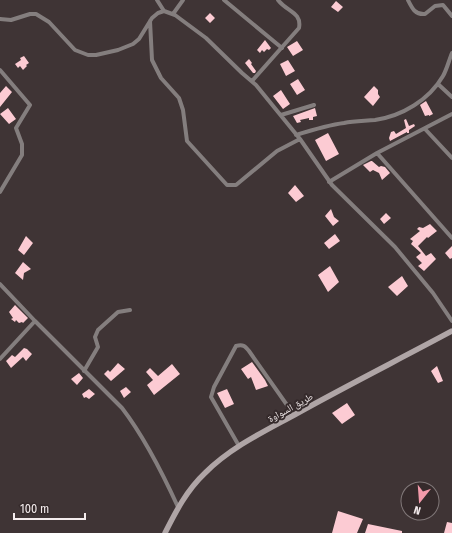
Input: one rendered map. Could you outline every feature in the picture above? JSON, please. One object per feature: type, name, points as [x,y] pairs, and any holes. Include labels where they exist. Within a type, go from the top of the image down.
[{"type":"street","points":[[157,0],[164,11]]},
{"type":"street","points":[[173,14],[183,0]]},
{"type":"street","points":[[224,0],[282,48]]},
{"type":"street","points":[[252,81],[300,28],[299,17],[282,5],[278,0]]},
{"type":"street","points":[[408,0],[417,14],[425,14],[435,6],[443,5],[452,16]]},
{"type":"street","points":[[0,19],[11,20],[30,14],[36,14],[49,22],[75,50],[88,55],[96,55],[118,50],[133,44],[150,21],[158,13],[164,11],[173,14],[206,38],[262,91],[300,139],[329,182],[405,259],[428,286],[452,321]]},
{"type":"street","points":[[150,21],[154,64],[161,78],[179,98],[183,110],[187,141],[227,185],[236,185],[277,151],[300,139]]},
{"type":"street","points":[[296,134],[340,123],[375,120],[390,116],[414,105],[438,84],[444,74],[452,53]]},
{"type":"street","points":[[0,70],[30,105],[16,128],[22,144],[22,155],[0,192]]},
{"type":"street","points":[[438,84],[452,97]]},
{"type":"street","points":[[281,115],[314,105]]},
{"type":"street","points":[[329,182],[377,153],[452,114]]},
{"type":"street","points":[[425,129],[452,158]]},
{"type":"street","points":[[377,153],[452,238]]},
{"type":"street","points":[[0,284],[122,408],[131,419],[158,464],[178,507]]},
{"type":"street","points":[[84,371],[98,347],[95,337],[98,330],[118,312],[130,310]]},
{"type":"street","points":[[0,359],[35,321]]},
{"type":"street","name":"طريق السواوة","points":[[165,533],[178,507],[204,473],[239,446],[452,331]]},
{"type":"street","points":[[239,446],[211,397],[214,387],[236,346],[241,345],[249,351],[294,415]]},
{"type":"building","points":[[336,1],[343,7],[338,12],[331,7]]},
{"type":"building","points":[[210,13],[215,18],[210,23],[205,18]]},
{"type":"building","points":[[265,40],[271,48],[264,52],[262,50],[260,53],[257,50]]},
{"type":"building","points":[[297,41],[303,50],[293,56],[287,47]]},
{"type":"building","points":[[24,56],[29,63],[23,70],[20,66],[18,68],[15,64]]},
{"type":"building","points":[[249,59],[256,71],[255,73],[253,73],[245,63]]},
{"type":"building","points":[[288,60],[295,71],[286,76],[280,64]]},
{"type":"building","points":[[298,79],[305,90],[297,95],[290,84]]},
{"type":"building","points":[[6,86],[12,92],[0,107],[0,93]]},
{"type":"building","points":[[374,86],[378,90],[380,97],[373,106],[364,97]]},
{"type":"building","points":[[281,90],[290,104],[283,109],[273,96]]},
{"type":"building","points":[[426,101],[433,114],[429,116],[425,116],[420,105]]},
{"type":"building","points":[[8,108],[16,119],[9,124],[0,114]]},
{"type":"building","points":[[315,108],[317,116],[313,117],[313,120],[309,120],[309,118],[300,120],[301,122],[297,123],[293,116]]},
{"type":"building","points":[[406,119],[409,126],[414,124],[415,126],[409,130],[409,133],[407,132],[390,141],[389,138],[391,132],[394,131],[396,134],[406,128],[404,120]]},
{"type":"building","points":[[328,133],[339,154],[326,161],[315,140]]},
{"type":"building","points":[[371,161],[379,167],[385,167],[390,173],[382,180],[379,173],[373,170],[370,172],[363,165]]},
{"type":"building","points":[[295,185],[304,196],[296,202],[288,193]]},
{"type":"building","points":[[331,209],[334,217],[339,221],[333,226],[325,216]]},
{"type":"building","points":[[386,213],[391,218],[384,224],[380,219]]},
{"type":"building","points":[[430,224],[437,231],[428,238],[427,237],[418,246],[426,256],[431,253],[436,259],[424,271],[418,266],[422,263],[416,257],[421,253],[411,244],[413,241],[410,239],[420,231],[417,229],[419,227],[423,228]]},
{"type":"building","points":[[335,234],[340,241],[329,249],[324,243]]},
{"type":"building","points":[[26,236],[33,243],[24,255],[18,250]]},
{"type":"building","points":[[452,246],[452,258],[450,259],[445,253]]},
{"type":"building","points":[[23,262],[31,269],[24,273],[23,280],[15,273]]},
{"type":"building","points":[[330,266],[339,282],[328,292],[318,275]]},
{"type":"building","points":[[402,276],[408,286],[397,296],[388,287]]},
{"type":"building","points":[[15,305],[28,318],[23,323],[19,323],[16,320],[15,322],[11,319],[13,318],[9,312]]},
{"type":"building","points":[[24,348],[32,354],[26,361],[23,357],[11,368],[6,361],[12,355],[15,357]]},
{"type":"building","points":[[252,362],[268,386],[256,390],[251,377],[248,379],[241,369]]},
{"type":"building","points":[[118,363],[125,369],[111,381],[104,374],[108,370],[110,372]]},
{"type":"building","points":[[172,364],[180,374],[154,395],[147,385],[153,380],[146,372],[150,368],[158,376]]},
{"type":"building","points":[[437,366],[443,381],[438,383],[431,371]]},
{"type":"building","points":[[79,373],[83,378],[77,385],[71,379]]},
{"type":"building","points":[[126,387],[131,392],[124,398],[120,391]]},
{"type":"building","points":[[89,389],[95,394],[89,399],[86,397],[84,398],[82,394]]},
{"type":"building","points":[[227,389],[234,404],[225,408],[217,393]]},
{"type":"building","points":[[347,403],[355,415],[342,424],[332,413]]},
{"type":"building","points":[[338,511],[363,519],[357,533],[332,533]]},
{"type":"building","points":[[447,522],[452,523],[452,533],[444,533]]},
{"type":"building","points":[[368,524],[402,531],[402,533],[365,533]]}]
